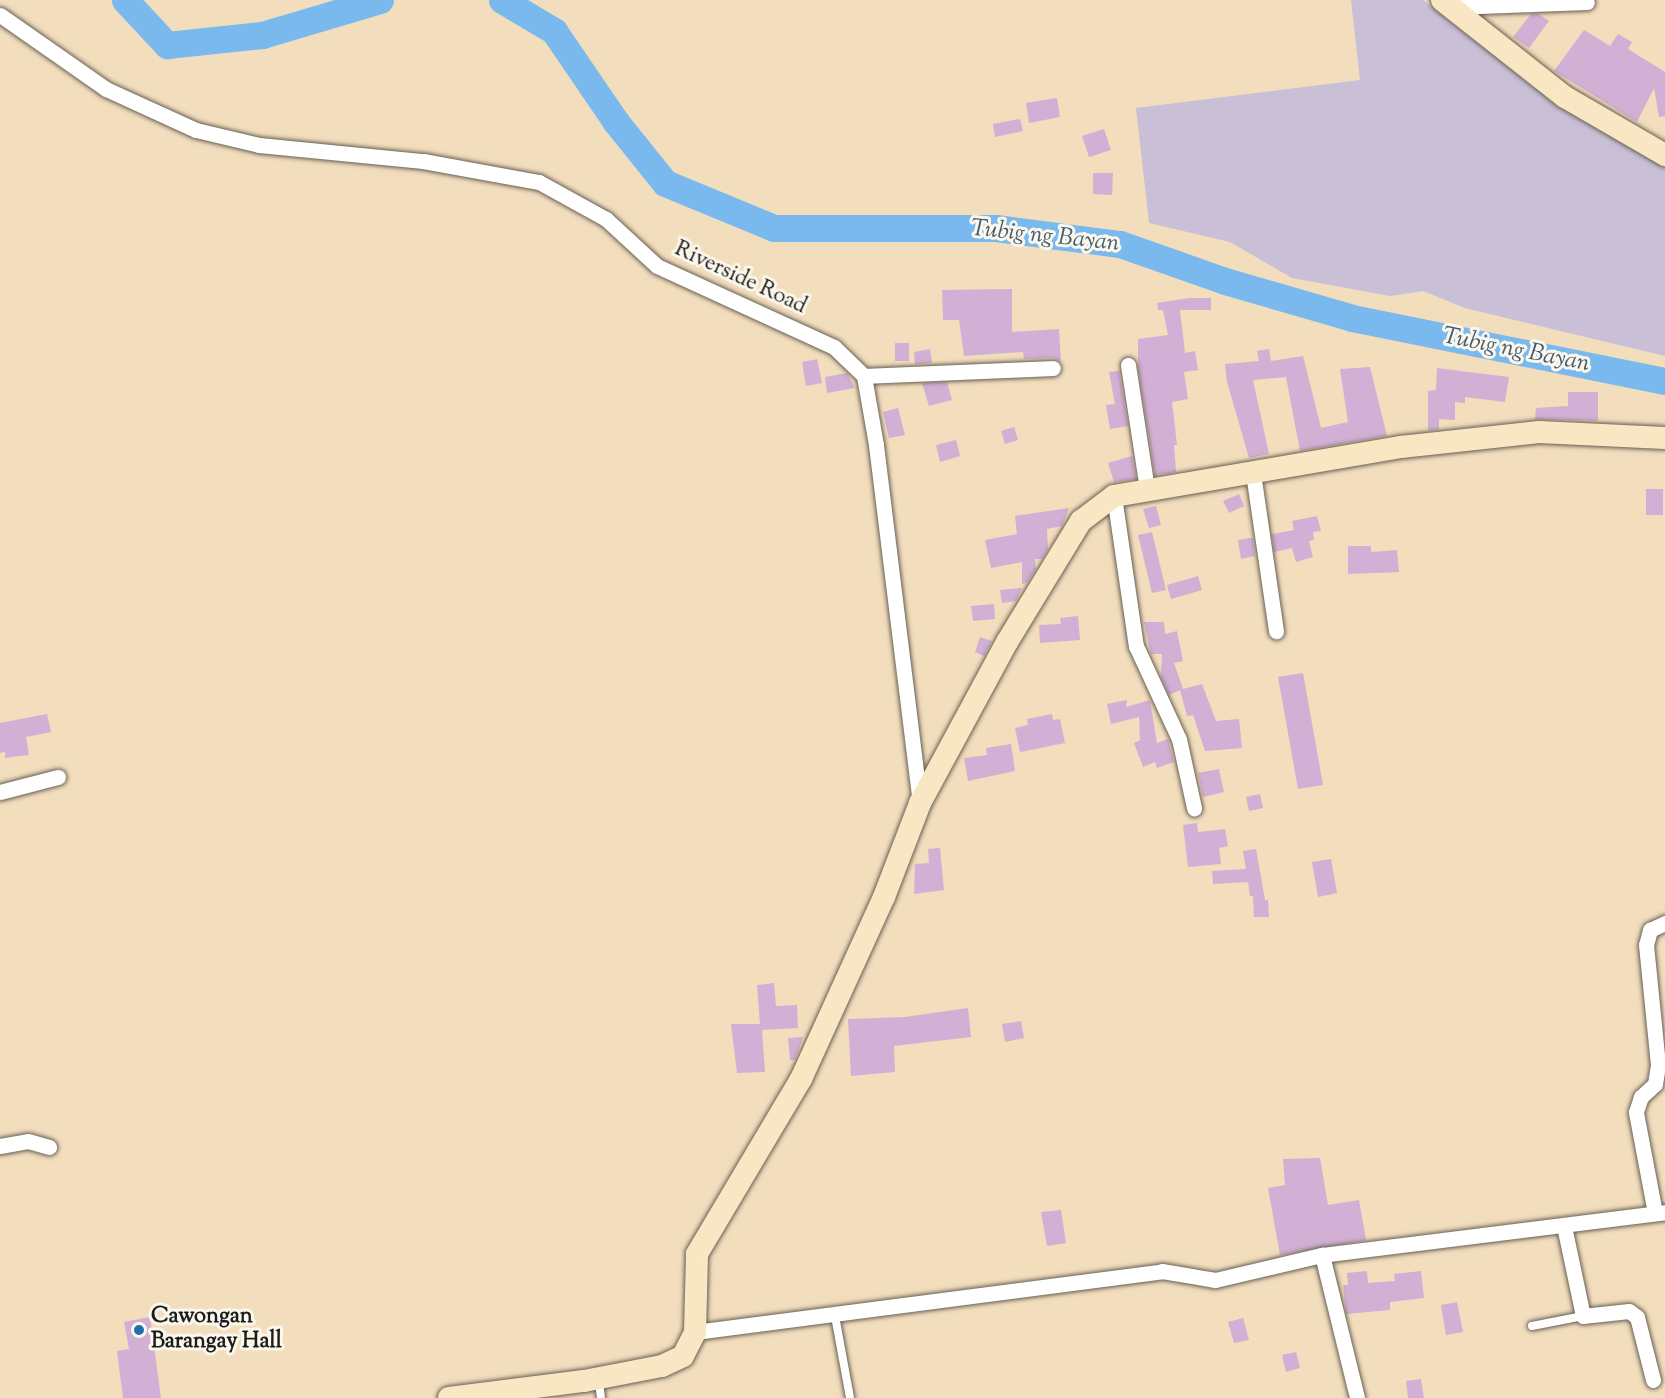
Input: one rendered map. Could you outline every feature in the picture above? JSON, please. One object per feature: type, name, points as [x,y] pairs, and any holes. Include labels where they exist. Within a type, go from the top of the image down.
[{"type":"street","points":[[1447,4],[1587,2]]},
{"type":"street","points":[[1447,4],[1565,98],[1665,155]]},
{"type":"street","name":"Riverside Road","points":[[0,15],[106,89],[196,130],[259,145],[423,161],[539,182],[606,219],[657,266],[834,347],[864,376]]},
{"type":"street","points":[[1128,365],[1147,489]]},
{"type":"street","points":[[920,803],[876,445],[864,376],[1053,368]]},
{"type":"street","points":[[449,1398],[600,1388],[683,1356],[695,1332],[697,1254],[801,1080],[884,897],[920,803],[1007,642],[1081,521],[1114,496],[1147,489],[1480,437],[1539,432],[1665,438]]},
{"type":"street","points":[[1253,473],[1276,631]]},
{"type":"street","points":[[1114,496],[1136,646],[1146,675],[1179,739],[1194,808]]},
{"type":"street","points":[[0,792],[58,777]]},
{"type":"street","points":[[695,1332],[836,1316],[1162,1271],[1215,1280],[1322,1255],[1660,1213],[1636,1112],[1641,1097],[1655,1084],[1658,1065],[1646,945],[1650,930],[1665,923]]},
{"type":"street","points":[[0,1146],[28,1141],[49,1147]]},
{"type":"street","points":[[1564,1226],[1583,1316],[1629,1311],[1637,1317],[1653,1380]]},
{"type":"street","points":[[1322,1255],[1357,1398]]},
{"type":"lane","points":[[836,1316],[850,1398]]},
{"type":"lane","points":[[1532,1326],[1583,1316]]},
{"type":"shaded area","points":[[1351,0],[1423,0],[1559,107],[1665,167],[1665,356],[1465,308],[1423,291],[1390,296],[1292,278],[1230,242],[1149,223],[1136,108],[1360,80]]},
{"type":"building","points":[[1531,14],[1539,14],[1549,21],[1529,48],[1513,37]]},
{"type":"building","points":[[1584,30],[1610,46],[1618,34],[1632,42],[1628,49],[1665,72],[1665,116],[1659,117],[1654,88],[1637,122],[1554,71]]},
{"type":"building","points":[[1057,98],[1060,117],[1029,123],[1026,103]]},
{"type":"building","points":[[1020,119],[1023,131],[995,137],[993,124]]},
{"type":"building","points":[[1104,129],[1111,150],[1089,157],[1082,136]]},
{"type":"building","points":[[1093,173],[1113,173],[1112,195],[1093,194]]},
{"type":"building","points":[[1012,289],[1012,332],[1059,329],[1061,362],[1053,358],[1024,359],[1023,352],[964,356],[959,320],[943,320],[942,290]]},
{"type":"building","points":[[1189,298],[1211,298],[1211,310],[1180,310],[1185,353],[1195,351],[1198,370],[1184,372],[1188,399],[1172,402],[1177,445],[1174,445],[1176,472],[1155,475],[1138,367],[1138,339],[1168,335],[1163,310],[1158,310],[1157,303]]},
{"type":"building","points":[[895,343],[909,343],[909,361],[895,361]]},
{"type":"building","points":[[930,349],[932,363],[915,364],[914,352]]},
{"type":"building","points":[[1269,349],[1271,361],[1303,356],[1321,428],[1348,422],[1340,369],[1370,367],[1387,436],[1300,451],[1286,377],[1253,380],[1269,454],[1249,458],[1227,382],[1225,364],[1259,361],[1257,351]]},
{"type":"building","points":[[817,359],[822,383],[806,386],[802,362]]},
{"type":"building","points":[[1437,368],[1509,377],[1505,402],[1465,397],[1465,403],[1455,402],[1455,420],[1439,419],[1439,429],[1428,431],[1428,391],[1436,390]]},
{"type":"building","points":[[1119,371],[1128,426],[1110,429],[1106,405],[1115,404],[1109,372]]},
{"type":"building","points":[[847,373],[855,388],[827,393],[825,377]]},
{"type":"building","points":[[947,382],[952,400],[929,406],[922,383]]},
{"type":"building","points":[[1568,392],[1598,392],[1598,421],[1535,419],[1536,408],[1568,406]]},
{"type":"building","points":[[898,408],[905,435],[889,438],[883,412]]},
{"type":"building","points":[[1014,427],[1018,440],[1005,444],[1001,431]]},
{"type":"building","points":[[956,440],[960,456],[940,462],[936,445]]},
{"type":"building","points":[[1132,456],[1136,479],[1114,482],[1108,463]]},
{"type":"building","points":[[1646,489],[1663,489],[1663,515],[1646,515]]},
{"type":"building","points":[[1239,494],[1244,506],[1229,513],[1223,501]]},
{"type":"building","points":[[1156,506],[1161,525],[1149,528],[1143,509]]},
{"type":"building","points":[[1069,508],[1062,526],[1047,529],[1048,549],[1042,559],[1035,559],[1036,569],[1027,583],[1022,584],[1022,562],[991,568],[985,540],[1017,534],[1015,516]]},
{"type":"building","points":[[1317,516],[1321,531],[1313,532],[1314,540],[1309,541],[1313,557],[1296,562],[1292,548],[1274,552],[1272,534],[1294,530],[1292,521]]},
{"type":"building","points":[[1152,532],[1166,590],[1152,593],[1138,535]]},
{"type":"building","points":[[1253,538],[1255,556],[1241,559],[1238,540]]},
{"type":"building","points":[[1348,546],[1371,546],[1371,552],[1397,550],[1399,572],[1348,574]]},
{"type":"building","points":[[1198,576],[1202,590],[1171,599],[1167,585]]},
{"type":"building","points":[[1022,588],[1016,601],[1002,603],[1000,590]]},
{"type":"building","points":[[994,604],[995,619],[973,621],[971,606]]},
{"type":"building","points":[[1078,616],[1080,640],[1040,643],[1039,625],[1061,624],[1060,618]]},
{"type":"building","points":[[1144,622],[1164,622],[1165,634],[1177,631],[1183,661],[1174,663],[1183,689],[1202,684],[1216,721],[1239,719],[1242,748],[1205,751],[1193,715],[1187,716],[1180,690],[1169,695],[1161,677],[1162,654],[1151,654]]},
{"type":"building","points":[[980,637],[992,641],[984,656],[975,652]]},
{"type":"building","points":[[1303,673],[1323,785],[1298,789],[1278,677]]},
{"type":"building","points":[[1127,700],[1126,707],[1150,700],[1157,743],[1168,739],[1174,762],[1157,768],[1155,762],[1143,767],[1134,743],[1140,740],[1139,717],[1111,724],[1107,704]]},
{"type":"building","points":[[47,714],[51,732],[26,737],[29,755],[5,758],[5,752],[0,753],[0,723]]},
{"type":"building","points":[[1052,714],[1053,720],[1060,719],[1065,743],[1020,752],[1015,728],[1028,725],[1027,719]]},
{"type":"building","points":[[1011,744],[1015,771],[968,781],[964,758],[987,755],[986,748]]},
{"type":"building","points":[[1219,769],[1224,792],[1203,797],[1198,773]]},
{"type":"building","points":[[1260,794],[1263,808],[1249,811],[1246,797]]},
{"type":"building","points":[[1197,823],[1198,832],[1225,829],[1228,846],[1219,848],[1221,864],[1188,867],[1183,825]]},
{"type":"building","points":[[940,848],[944,890],[914,894],[915,864],[929,863],[928,849]]},
{"type":"building","points":[[1256,849],[1265,900],[1268,900],[1269,917],[1254,917],[1253,896],[1250,896],[1248,882],[1213,884],[1212,871],[1246,869],[1243,851]]},
{"type":"building","points":[[1331,859],[1337,893],[1318,897],[1312,862]]},
{"type":"building","points":[[774,983],[776,1006],[797,1005],[798,1028],[762,1030],[765,1072],[737,1073],[731,1024],[760,1024],[757,985]]},
{"type":"building","points":[[968,1008],[971,1037],[894,1046],[895,1072],[851,1076],[848,1019],[905,1017]]},
{"type":"building","points":[[1021,1021],[1024,1038],[1005,1042],[1002,1024]]},
{"type":"building","points":[[803,1037],[795,1060],[790,1060],[788,1038]]},
{"type":"building","points":[[1320,1158],[1328,1205],[1359,1200],[1366,1240],[1280,1255],[1268,1188],[1285,1185],[1283,1159]]},
{"type":"building","points":[[1061,1210],[1066,1243],[1047,1246],[1041,1212]]},
{"type":"building","points":[[1367,1271],[1368,1283],[1395,1281],[1394,1274],[1421,1271],[1424,1298],[1390,1302],[1390,1310],[1346,1314],[1343,1285],[1348,1285],[1347,1273]]},
{"type":"building","points":[[1457,1302],[1463,1332],[1446,1335],[1441,1305]]},
{"type":"building","points":[[150,1317],[161,1398],[123,1398],[117,1351],[129,1349],[124,1322]]},
{"type":"building","points":[[1243,1318],[1249,1340],[1234,1343],[1228,1322]]},
{"type":"building","points":[[1296,1352],[1300,1368],[1286,1372],[1282,1355]]},
{"type":"building","points":[[1421,1379],[1424,1398],[1408,1398],[1406,1381]]},
{"type":"waterway","name":"Tubig ng Bayan","points":[[125,0],[167,45],[262,35],[380,0]]},
{"type":"waterway","name":"Tubig ng Bayan","points":[[502,0],[554,31],[616,122],[665,183],[774,228],[996,228],[1120,244],[1225,281],[1352,318],[1665,381]]},
{"type":"place","name":"Cawongan Barangay Hall","points":[[139,1330]]}]
